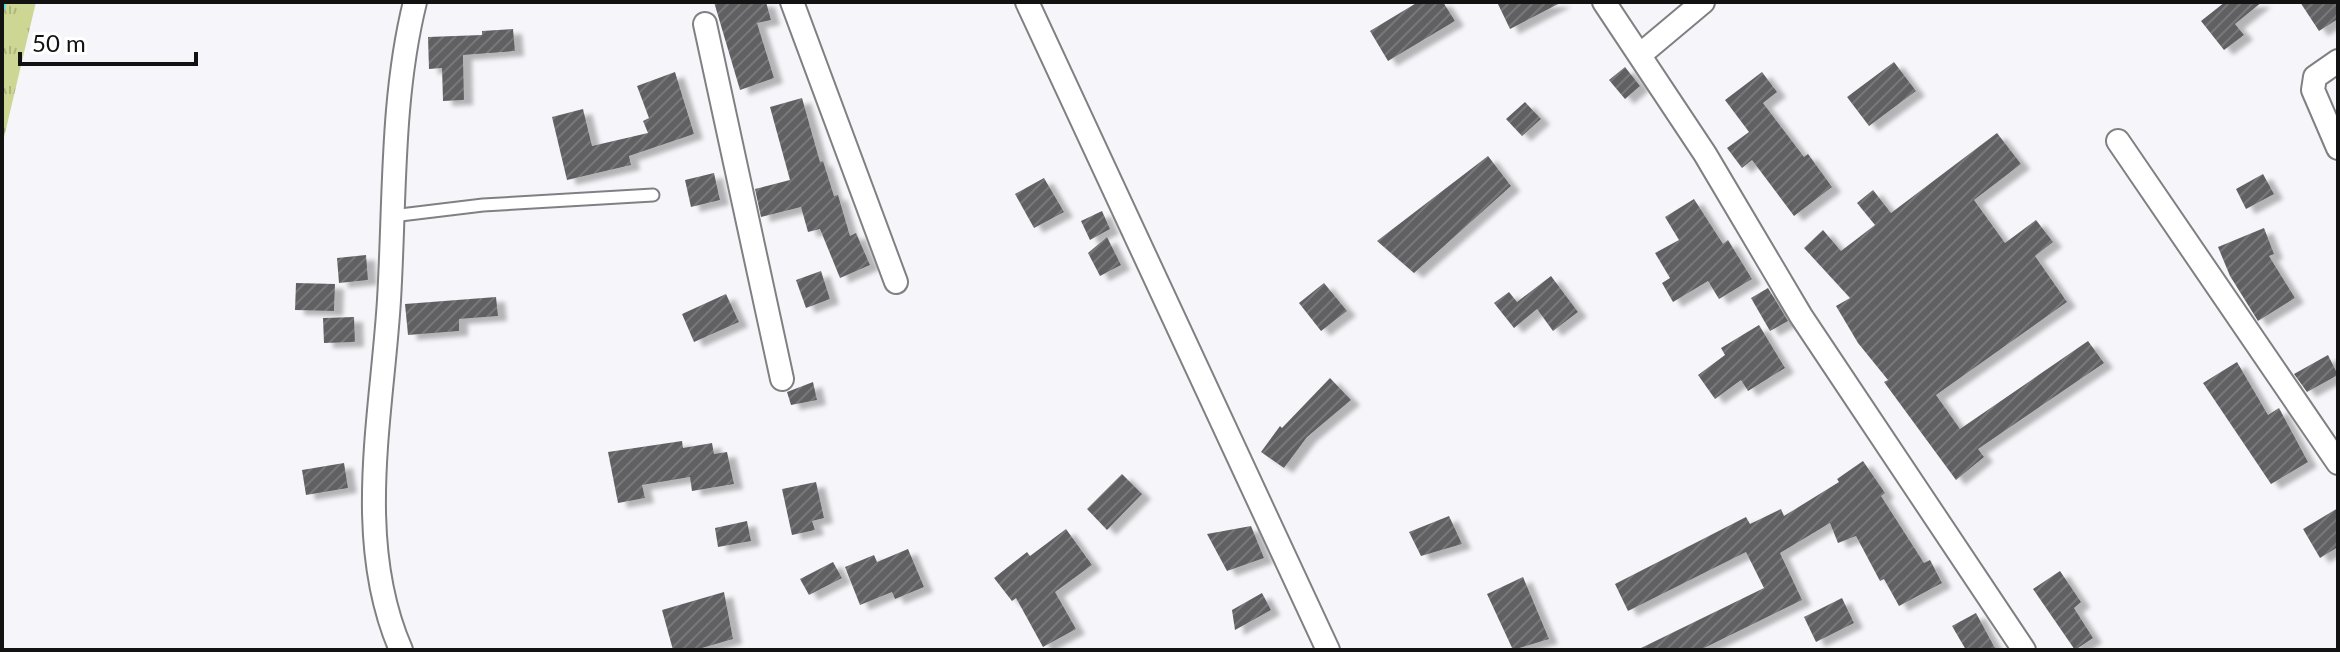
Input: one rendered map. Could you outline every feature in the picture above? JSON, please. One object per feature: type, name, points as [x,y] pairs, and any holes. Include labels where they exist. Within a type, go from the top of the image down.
[{"type":"street","points":[[401,650],[382,586],[375,543],[374,488],[397,108],[405,42],[415,2]]},
{"type":"street","points":[[792,2],[896,282]]},
{"type":"street","points":[[1027,2],[1328,650]]},
{"type":"street","points":[[1604,2],[1705,154],[1801,316],[2024,650]]},
{"type":"street","points":[[1641,54],[1703,2]]},
{"type":"street","points":[[705,24],[782,379]]},
{"type":"street","points":[[2338,61],[2315,77],[2313,90],[2338,148]]},
{"type":"street","points":[[2118,141],[2338,463]]},
{"type":"lane","points":[[392,216],[483,205],[653,195]]},
{"type":"green space","points":[[2,2],[36,2],[2,146]]},
{"type":"building","points":[[714,2],[766,2],[771,20],[757,23],[774,78],[740,90]]},
{"type":"building","points":[[1418,2],[1443,2],[1455,21],[1388,61],[1370,31]]},
{"type":"building","points":[[1497,2],[1562,2],[1510,29]]},
{"type":"building","points":[[2225,2],[2262,2],[2235,24],[2244,35],[2224,50],[2201,21]]},
{"type":"building","points":[[2300,2],[2338,2],[2338,19],[2319,31]]},
{"type":"building","points":[[513,29],[515,51],[463,55],[464,100],[443,101],[442,68],[429,69],[428,37],[482,35],[482,31]]},
{"type":"building","points":[[1894,62],[1916,91],[1869,126],[1847,97]]},
{"type":"building","points":[[1625,67],[1640,86],[1625,99],[1609,80]]},
{"type":"building","points":[[675,72],[694,134],[629,156],[631,165],[567,180],[552,117],[583,109],[592,146],[648,133],[643,121],[649,118],[637,86]]},
{"type":"building","points":[[1762,72],[1777,92],[1763,103],[1804,157],[1808,154],[1832,187],[1794,216],[1752,160],[1742,168],[1727,148],[1749,132],[1725,100]]},
{"type":"building","points":[[802,98],[820,162],[823,161],[834,196],[838,195],[850,236],[856,233],[870,265],[840,278],[820,229],[808,232],[801,207],[761,217],[755,189],[790,180],[770,107]]},
{"type":"building","points":[[1525,102],[1541,119],[1522,136],[1506,119]]},
{"type":"building","points":[[1997,133],[2021,164],[1974,200],[2005,243],[2036,220],[2053,242],[2035,256],[2067,302],[1936,395],[1960,429],[2088,341],[2104,363],[1978,449],[1984,457],[1956,480],[1884,382],[1888,380],[1858,343],[1836,306],[1850,298],[1804,248],[1823,230],[1841,251],[1875,225],[1857,203],[1873,190],[1891,213]]},
{"type":"building","points":[[1488,156],[1511,186],[1414,273],[1377,241]]},
{"type":"building","points":[[714,173],[720,200],[691,207],[685,180]]},
{"type":"building","points":[[2263,174],[2274,194],[2246,209],[2236,189]]},
{"type":"building","points":[[1044,178],[1064,212],[1034,228],[1015,194]]},
{"type":"building","points":[[1694,199],[1723,244],[1728,240],[1752,279],[1719,299],[1708,281],[1673,302],[1662,283],[1670,278],[1655,253],[1679,240],[1665,217]]},
{"type":"building","points":[[1102,211],[1110,229],[1090,240],[1081,221]]},
{"type":"building","points":[[2264,228],[2274,254],[2269,256],[2295,298],[2258,321],[2230,276],[2218,247]]},
{"type":"building","points":[[1107,237],[1121,265],[1100,276],[1088,253]]},
{"type":"building","points":[[366,255],[368,280],[339,283],[337,258]]},
{"type":"building","points":[[821,271],[830,299],[806,308],[796,280]]},
{"type":"building","points":[[1551,276],[1578,312],[1553,331],[1537,309],[1514,328],[1494,303],[1509,292],[1517,302]]},
{"type":"building","points":[[296,283],[335,284],[334,311],[295,310]]},
{"type":"building","points":[[1324,283],[1347,311],[1321,331],[1299,303]]},
{"type":"building","points":[[1768,288],[1788,321],[1770,331],[1751,298]]},
{"type":"building","points":[[726,294],[739,322],[694,342],[682,314]]},
{"type":"building","points":[[496,297],[498,316],[459,319],[459,331],[408,335],[405,304]]},
{"type":"building","points":[[354,317],[355,342],[324,343],[323,318]]},
{"type":"building","points":[[1759,325],[1785,368],[1748,391],[1741,380],[1715,399],[1698,375],[1725,355],[1721,348]]},
{"type":"building","points":[[2328,355],[2338,375],[2307,392],[2294,374]]},
{"type":"building","points":[[2237,362],[2268,415],[2279,408],[2308,462],[2271,484],[2203,383]]},
{"type":"building","points":[[1330,378],[1351,400],[1307,437],[1284,468],[1261,452],[1280,426],[1282,428]]},
{"type":"building","points":[[813,382],[817,400],[791,405],[787,392]]},
{"type":"building","points":[[682,441],[683,448],[712,443],[714,454],[727,452],[734,484],[692,491],[690,477],[642,485],[645,498],[618,503],[608,452]]},
{"type":"building","points":[[1863,461],[1885,493],[1881,496],[1924,563],[1930,560],[1942,583],[1899,606],[1884,579],[1880,581],[1856,536],[1838,543],[1830,523],[1780,553],[1802,600],[1700,650],[1637,650],[1764,588],[1746,552],[1628,611],[1615,584],[1746,517],[1750,524],[1781,509],[1784,516],[1839,482],[1837,479]]},
{"type":"building","points":[[344,463],[348,488],[306,495],[302,470]]},
{"type":"building","points":[[1122,474],[1142,494],[1107,530],[1087,509]]},
{"type":"building","points":[[816,482],[824,518],[812,521],[815,530],[792,535],[782,489]]},
{"type":"building","points":[[2338,508],[2338,547],[2320,558],[2303,529]]},
{"type":"building","points":[[1449,516],[1462,544],[1421,556],[1409,532]]},
{"type":"building","points":[[747,521],[751,541],[718,547],[715,528]]},
{"type":"building","points":[[1251,526],[1264,558],[1227,571],[1207,534]]},
{"type":"building","points":[[1066,529],[1092,565],[1055,592],[1076,629],[1043,647],[1016,598],[1012,601],[994,578],[1027,552],[1030,556]]},
{"type":"building","points":[[908,549],[924,587],[895,599],[892,592],[860,605],[845,567],[874,555],[877,562]]},
{"type":"building","points":[[833,562],[842,578],[809,595],[800,579]]},
{"type":"building","points":[[2060,571],[2081,602],[2074,608],[2093,638],[2075,650],[2033,589]]},
{"type":"building","points":[[1523,577],[1549,639],[1513,650],[1487,594]]},
{"type":"building","points":[[724,592],[733,639],[695,650],[673,650],[662,610]]},
{"type":"building","points":[[1262,593],[1271,610],[1235,630],[1232,610]]},
{"type":"building","points":[[1842,598],[1854,623],[1816,642],[1804,617]]},
{"type":"building","points":[[1976,613],[1996,650],[1966,650],[1952,626]]},
{"type":"waterway","points":[[2,7],[3,2]]}]
